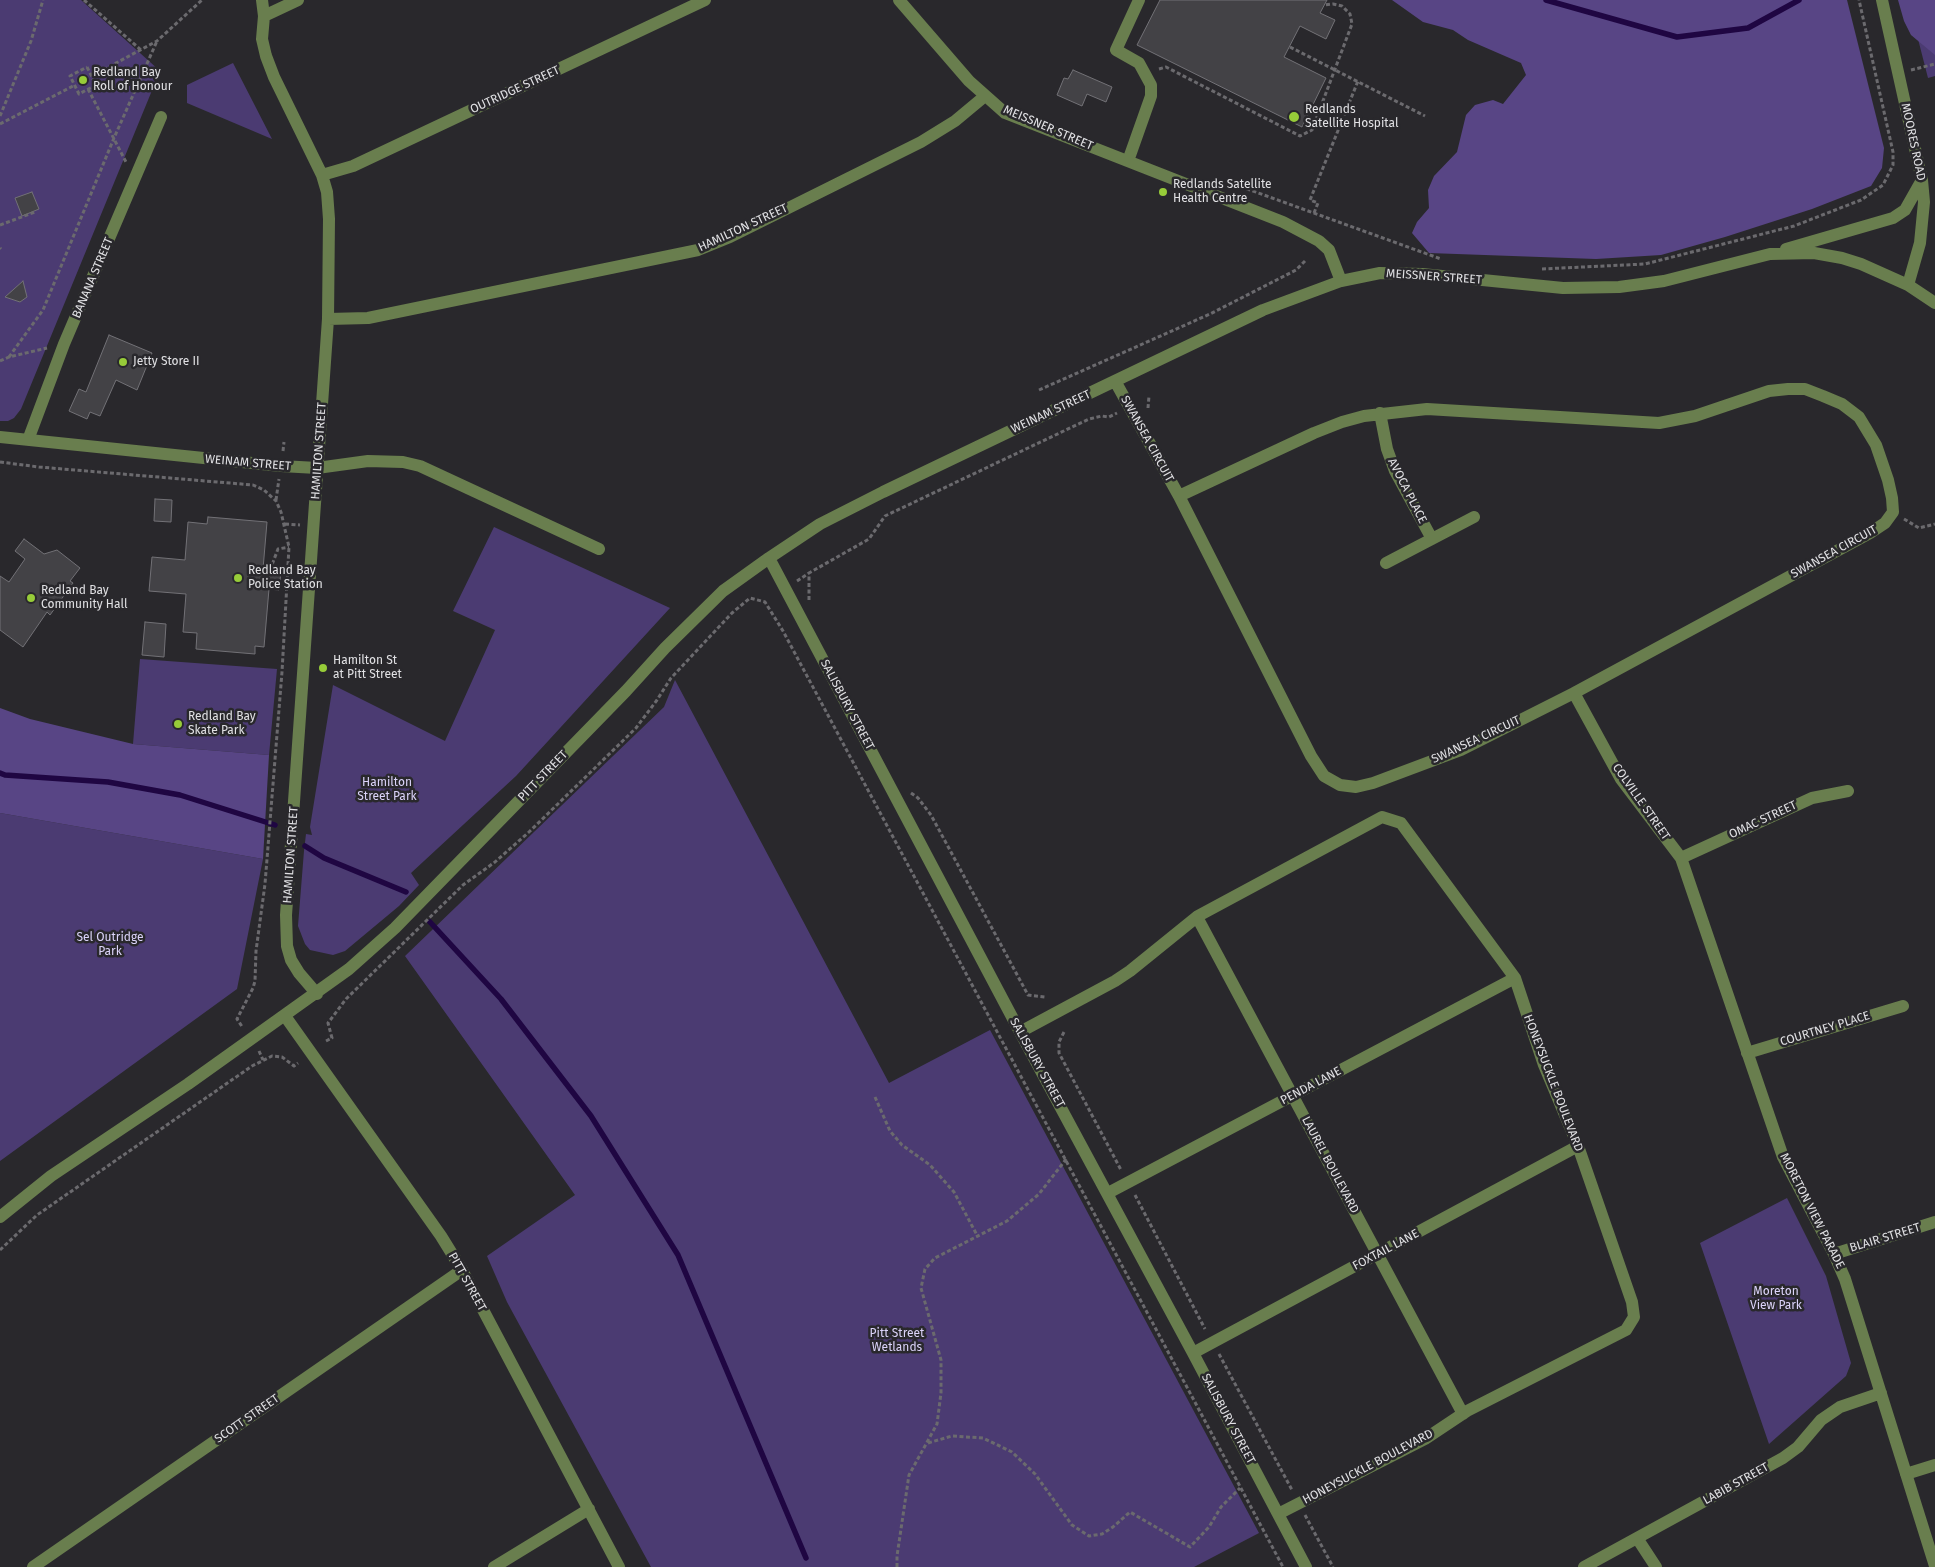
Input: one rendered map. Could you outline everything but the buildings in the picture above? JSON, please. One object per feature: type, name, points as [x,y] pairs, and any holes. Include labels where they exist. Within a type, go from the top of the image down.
[{"type":"street","name":"HAMILTON STREET","points":[[262,0],[264,16],[262,39],[266,56],[322,175],[327,192],[329,219],[328,319],[317,468],[315,525],[286,915],[287,946],[291,960],[299,973],[317,994]]},
{"type":"street","points":[[264,16],[298,0]]},
{"type":"street","name":"OUTRIDGE STREET","points":[[322,175],[353,166],[705,0]]},
{"type":"street","name":"MEISSNER STREET","points":[[900,0],[969,81],[1006,113],[1283,222],[1319,241],[1329,250],[1341,281],[1380,273],[1422,274],[1563,288],[1619,287],[1664,281],[1770,254],[1814,253],[1842,258],[1861,264],[1908,285],[1935,303]]},
{"type":"street","points":[[1128,161],[1151,96],[1151,85],[1139,63],[1116,50],[1139,0]]},
{"type":"street","name":"MOORES ROAD","points":[[1882,0],[1922,180],[1924,202],[1922,228],[1916,261],[1908,285]]},
{"type":"street","name":"HAMILTON STREET","points":[[328,319],[368,318],[698,250],[730,237],[921,142],[955,121],[985,96]]},
{"type":"street","name":"BANANA STREET","points":[[28,440],[64,344],[161,117]]},
{"type":"street","points":[[1770,254],[1893,218],[1905,210],[1922,180]]},
{"type":"street","name":"WEINAM STREET","points":[[769,558],[820,524],[883,492],[1263,310],[1341,281]]},
{"type":"street","name":"SWANSEA CIRCUIT","points":[[1115,381],[1179,496],[1311,756],[1324,776],[1340,785],[1356,787],[1373,783],[1461,750],[1574,693],[1870,534],[1885,523],[1893,512],[1888,480],[1876,445],[1859,417],[1842,404],[1805,390],[1788,389],[1769,392],[1695,416],[1659,423],[1427,409],[1380,413],[1342,422],[1321,430],[1179,496]]},
{"type":"street","name":"AVOCA PLACE","points":[[1380,413],[1387,449],[1393,466],[1432,539]]},
{"type":"street","name":"WEINAM STREET","points":[[0,437],[186,457],[317,468],[386,461],[420,466],[599,549]]},
{"type":"street","name":"AVOCA PLACE","points":[[1386,563],[1474,517]]},
{"type":"street","name":"PITT STREET","points":[[317,994],[350,970],[395,928],[619,698],[665,648],[723,591],[769,558]]},
{"type":"street","name":"SALISBURY STREET","points":[[769,558],[1306,1567]]},
{"type":"street","name":"COLVILLE STREET","points":[[1574,693],[1621,779],[1680,858]]},
{"type":"street","name":"OMAC STREET","points":[[1680,858],[1812,798],[1848,791]]},
{"type":"street","name":"HONEYSUCKLE BOULEVARD","points":[[1020,1032],[1130,971],[1197,917],[1382,817],[1401,823],[1515,978],[1544,1065],[1578,1146],[1632,1302],[1634,1317],[1626,1330],[1464,1414],[1425,1439],[1278,1514]]},
{"type":"street","name":"MORETON VIEW PARADE","points":[[1680,858],[1783,1157],[1834,1254],[1845,1279],[1935,1566]]},
{"type":"street","name":"LAUREL BOULEVARD","points":[[1197,917],[1464,1414]]},
{"type":"street","name":"PENDA LANE","points":[[1108,1193],[1515,978]]},
{"type":"street","points":[[0,1217],[6,1209],[51,1176],[317,994]]},
{"type":"street","name":"COURTNEY PLACE","points":[[1747,1053],[1904,1006]]},
{"type":"street","name":"PITT STREET","points":[[285,1016],[441,1236],[462,1270],[619,1567]]},
{"type":"street","name":"FOXTAIL LANE","points":[[1193,1353],[1578,1146]]},
{"type":"street","name":"BLAIR STREET","points":[[1834,1254],[1935,1222]]},
{"type":"street","name":"SCOTT STREET","points":[[33,1567],[462,1270]]},
{"type":"street","name":"LABIB STREET","points":[[1584,1567],[1783,1458],[1798,1447],[1821,1420],[1840,1407],[1880,1393]]},
{"type":"street","points":[[1906,1474],[1935,1465]]},
{"type":"street","points":[[494,1567],[589,1509]]},
{"type":"street","points":[[1637,1538],[1656,1567]]},
{"type":"path","points":[[0,116],[31,42],[43,0]]},
{"type":"path","points":[[84,0],[141,50]]},
{"type":"path","points":[[92,76],[156,41],[197,2],[202,0]]},
{"type":"path","points":[[1538,269],[1646,264],[1794,226],[1861,200],[1883,185],[1893,164],[1893,152],[1858,0]]},
{"type":"path","points":[[1146,74],[1166,67],[1300,136],[1312,130],[1352,24],[1350,14],[1342,6],[1324,5]]},
{"type":"path","points":[[9,357],[43,310],[156,41]]},
{"type":"path","points":[[1290,47],[1425,116]]},
{"type":"path","points":[[1898,74],[1935,64]]},
{"type":"path","points":[[87,67],[92,76],[96,85],[79,94],[70,76],[87,67]]},
{"type":"path","points":[[1314,214],[1318,203],[1310,200],[1358,81]]},
{"type":"path","points":[[0,124],[74,85]]},
{"type":"path","points":[[88,89],[134,178]]},
{"type":"path","points":[[1220,179],[1442,259]]},
{"type":"path","points":[[0,225],[35,212]]},
{"type":"path","points":[[1328,224],[1331,220]]},
{"type":"path","points":[[1039,390],[1210,314],[1296,270],[1305,261]]},
{"type":"path","points":[[0,361],[9,357],[64,344]]},
{"type":"path","points":[[809,602],[809,573],[868,539],[885,516],[1088,419],[1102,416],[1109,417]]},
{"type":"path","points":[[0,462],[253,485],[264,490],[276,501],[285,524],[289,547],[282,672],[265,884],[256,951],[255,981],[237,1016],[236,1020],[240,1024]]},
{"type":"path","points":[[1893,512],[1919,528],[1935,524]]},
{"type":"path","points":[[285,524],[300,525]]},
{"type":"path","points":[[270,570],[278,549],[289,547]]},
{"type":"path","points":[[326,1041],[332,1038],[328,1023],[346,999],[463,885],[495,862],[529,832],[636,728],[671,678],[732,613],[750,598],[765,602],[783,632],[1066,1159],[1283,1567]]},
{"type":"path","points":[[909,791],[918,798],[930,815],[1028,995],[1045,997]]},
{"type":"path","points":[[1064,1032],[1059,1042],[1059,1053],[1333,1567]]},
{"type":"path","points":[[262,1055],[263,1060]]},
{"type":"path","points":[[0,1250],[37,1215],[263,1060],[272,1056],[282,1057],[294,1066],[298,1063]]},
{"type":"path","points":[[875,1097],[890,1131],[902,1145],[930,1165],[954,1192],[978,1237]]},
{"type":"path","points":[[897,1567],[897,1556],[910,1475],[937,1424],[941,1393],[941,1360],[922,1288],[925,1270],[935,1258],[1008,1221],[1039,1194],[1066,1159],[1083,1147]]},
{"type":"path","points":[[927,1444],[952,1436],[983,1438],[1012,1452],[1035,1474],[1072,1525],[1089,1536],[1102,1534],[1130,1512],[1190,1546],[1209,1527],[1221,1507],[1240,1488]]},
{"type":"green space","points":[[0,0],[81,0],[160,71],[21,409],[14,418],[8,421],[0,421]]},
{"type":"green space","points":[[1908,0],[1935,0],[1935,76],[1928,78]]},
{"type":"green space","points":[[233,63],[272,139],[187,103],[187,85]]},
{"type":"green space","name":"Hamilton Street Park","points":[[494,527],[670,608],[516,776],[411,873],[419,885],[399,906],[345,951],[333,955],[310,950],[305,944],[298,926],[304,851],[306,834],[312,835],[310,827],[333,685],[445,741],[495,630],[453,611]]},
{"type":"green space","points":[[140,659],[277,669],[269,755],[133,744]]},
{"type":"green space","name":"Pitt Street Wetlands","points":[[675,680],[889,1083],[990,1030],[1259,1533],[1194,1567],[651,1567],[507,1302],[487,1256],[575,1195],[405,956],[664,707]]},
{"type":"green space","name":"Sel Outridge Park","points":[[0,813],[263,859],[237,989],[0,1161]]},
{"type":"green space","name":"Moreton View Park","points":[[1787,1198],[1826,1276],[1851,1363],[1846,1376],[1769,1444],[1700,1243]]},
{"type":"shaded area","points":[[1392,0],[1847,0],[1884,148],[1882,168],[1871,186],[1812,209],[1661,255],[1596,259],[1429,253],[1412,233],[1417,222],[1429,208],[1428,190],[1434,176],[1457,152],[1466,115],[1475,105],[1493,100],[1503,104],[1526,75],[1521,63],[1468,40],[1453,30],[1423,22]]},
{"type":"shaded area","points":[[1898,0],[1935,0],[1935,55],[1911,35],[1904,21]]},
{"type":"shaded area","points":[[0,708],[30,719],[133,744],[269,755],[263,859],[0,813]]},
{"type":"waterway","points":[[1546,0],[1677,37],[1748,28],[1799,0]]},
{"type":"waterway","points":[[0,773],[5,775],[108,782],[180,795],[275,825]]},
{"type":"waterway","points":[[305,846],[324,858],[406,892]]},
{"type":"waterway","points":[[430,922],[501,999],[591,1116],[678,1255],[806,1558]]},
{"type":"place","name":"Redland Bay Roll of Honour","points":[[83,80]]},
{"type":"place","name":"Redlands Satellite Hospital","points":[[1294,117]]},
{"type":"place","name":"Redlands Satellite Health Centre","points":[[1163,192]]},
{"type":"place","name":"Jetty Store II","points":[[123,362]]},
{"type":"place","name":"Redland Bay Police Station","points":[[238,578]]},
{"type":"place","name":"Redland Bay Community Hall","points":[[31,598]]},
{"type":"place","name":"Hamilton St at Pitt Street","points":[[323,668]]},
{"type":"place","name":"Redland Bay Skate Park","points":[[178,724]]}]
